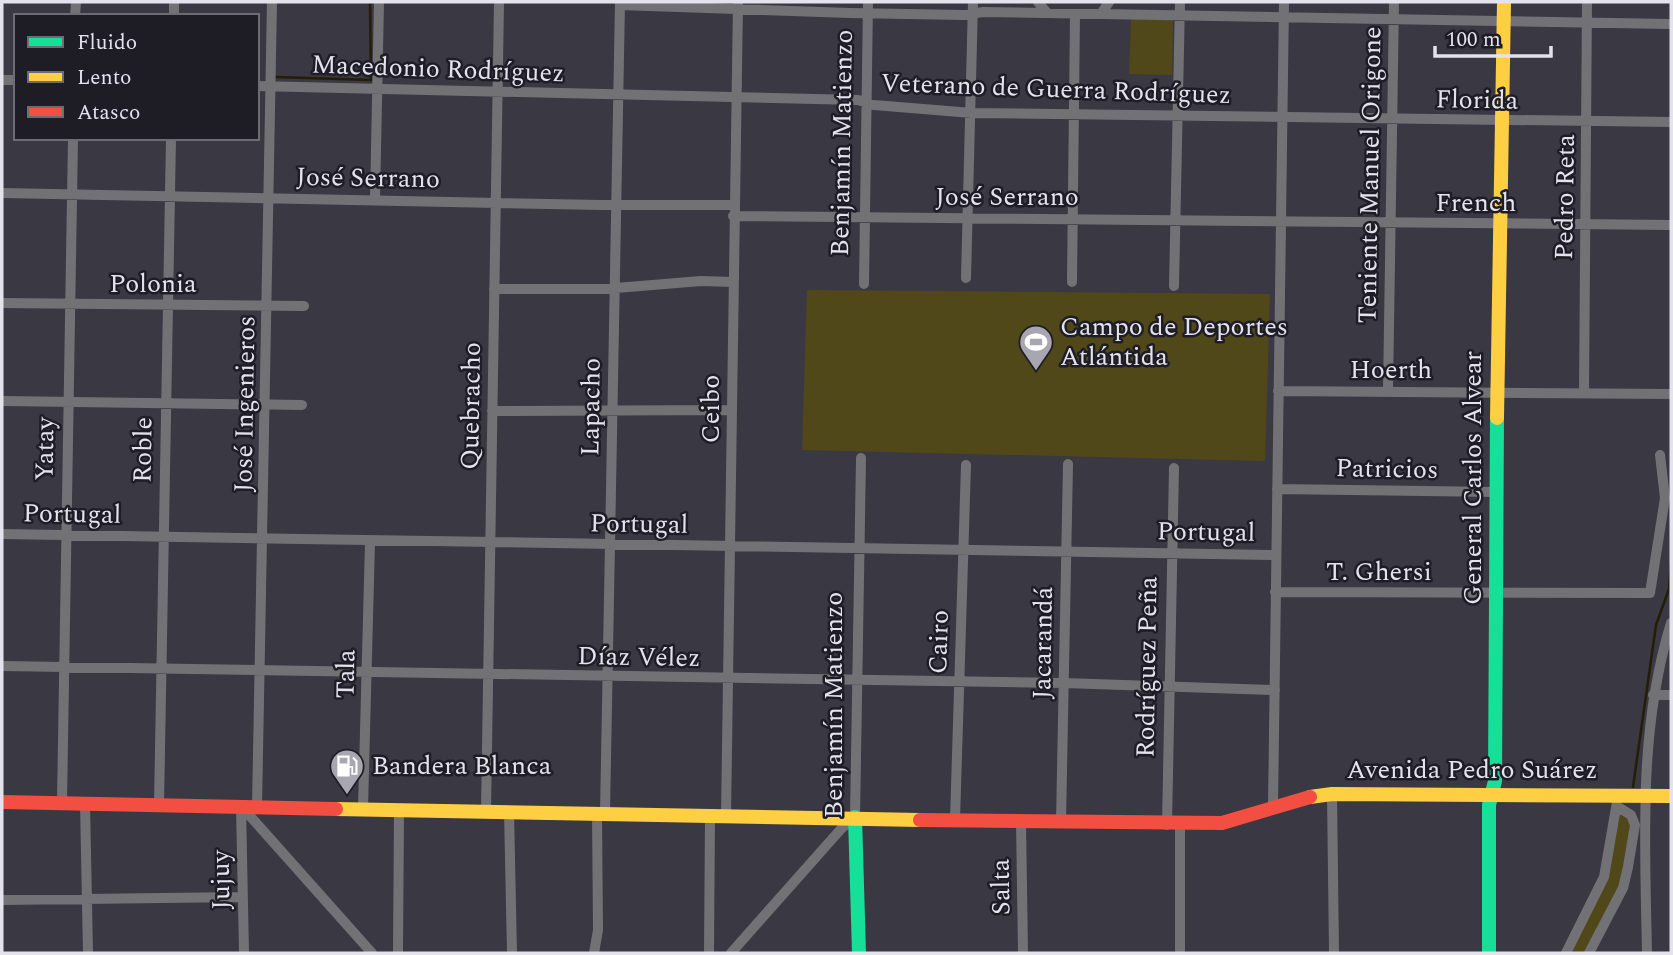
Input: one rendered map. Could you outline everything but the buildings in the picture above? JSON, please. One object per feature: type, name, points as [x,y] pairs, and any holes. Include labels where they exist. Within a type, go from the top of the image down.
[{"type":"main road","name":"General Carlos Alvear","points":[[1489,953],[1489,805],[1495,781],[1497,390],[1504,2]]},
{"type":"main road","name":"Avenida Pedro Suárez","points":[[2,802],[1173,825],[1222,822],[1273,806],[1332,794],[1492,793],[1618,801],[1644,796],[1671,796]]},
{"type":"main road","name":"Benjamín Matienzo","points":[[855,817],[859,953]]},
{"type":"street","name":"José Ingenieros","points":[[257,807],[272,2]]},
{"type":"street","points":[[375,199],[379,2]]},
{"type":"street","name":"Quebracho","points":[[486,811],[499,2]]},
{"type":"street","points":[[967,278],[973,2]]},
{"type":"street","points":[[1038,2],[1047,13]]},
{"type":"street","points":[[1101,15],[1109,2]]},
{"type":"street","points":[[1174,286],[1180,2]]},
{"type":"street","points":[[1273,806],[1284,2]]},
{"type":"street","name":"Teniente Manuel Origone","points":[[1388,391],[1394,2]]},
{"type":"street","name":"Pedro Reta","points":[[1584,393],[1587,2]]},
{"type":"street","points":[[620,3],[868,7],[973,13],[1671,24]]},
{"type":"street","name":"Lapacho","points":[[594,953],[598,930],[610,544],[620,3]]},
{"type":"street","name":"Ceibo","points":[[726,816],[737,6]]},
{"type":"street","name":"Benjamín Matienzo","points":[[864,284],[868,7]]},
{"type":"street","points":[[1072,282],[1075,13]]},
{"type":"street","name":"Macedonio Rodríguez","points":[[259,86],[618,94]]},
{"type":"street","name":"Veterano de Guerra Rodríguez","points":[[618,94],[735,95],[972,113],[1283,118]]},
{"type":"street","name":"Florida","points":[[1283,118],[1671,122]]},
{"type":"street","name":"Yatay","points":[[62,803],[73,140]]},
{"type":"street","name":"Roble","points":[[159,805],[171,140]]},
{"type":"street","name":"José Serrano","points":[[2,193],[615,204],[969,219],[1281,222]]},
{"type":"street","name":"French","points":[[1281,222],[1671,225]]},
{"type":"street","points":[[494,289],[614,288],[701,281],[733,282]]},
{"type":"street","name":"Polonia","points":[[2,303],[70,306],[304,306]]},
{"type":"street","name":"Hoerth","points":[[1278,391],[1497,390],[1671,394]]},
{"type":"street","points":[[2,401],[302,405]]},
{"type":"street","points":[[492,411],[732,410]]},
{"type":"street","name":"T. Ghersi","points":[[1275,592],[1650,593],[1665,498],[1660,455]]},
{"type":"street","name":"Benjamín Matienzo","points":[[855,817],[862,458]]},
{"type":"street","name":"Jacarandá","points":[[1061,822],[1068,464]]},
{"type":"street","name":"Cairo","points":[[955,820],[966,465]]},
{"type":"street","name":"Rodríguez Peña","points":[[1174,468],[1168,688],[1180,953]]},
{"type":"street","name":"Patricios","points":[[1277,489],[1497,492]]},
{"type":"street","name":"Portugal","points":[[2,534],[1276,555]]},
{"type":"street","name":"Tala","points":[[363,808],[370,542]]},
{"type":"street","points":[[1647,953],[1644,796],[1653,695],[1671,623]]},
{"type":"street","name":"Díaz Vélez","points":[[2,666],[487,676],[1063,683],[1275,690]]},
{"type":"street","points":[[1653,695],[1671,695]]},
{"type":"street","points":[[1332,794],[1334,953]]},
{"type":"street","points":[[1566,953],[1604,877],[1618,801]]},
{"type":"street","points":[[1589,953],[1623,888],[1628,867],[1635,825],[1631,815],[1618,801]]},
{"type":"street","points":[[85,803],[88,953]]},
{"type":"street","points":[[241,806],[372,953]]},
{"type":"street","name":"Jujuy","points":[[241,806],[244,953]]},
{"type":"street","points":[[398,953],[399,810]]},
{"type":"street","points":[[509,811],[512,953]]},
{"type":"street","points":[[709,953],[710,815]]},
{"type":"street","points":[[731,953],[841,829],[855,817]]},
{"type":"street","name":"Salta","points":[[1021,821],[1023,953]]},
{"type":"street","points":[[2,900],[87,897],[243,898]]},
{"type":"shaded area","points":[[1131,19],[1173,20],[1172,75],[1129,74]]},
{"type":"shaded area","name":"Campo de Deportes Atlántida","points":[[807,290],[1270,294],[1265,461],[802,450]]},
{"type":"shaded area","points":[[1618,807],[1631,815],[1628,867],[1589,953],[1566,953],[1598,891]]},
{"type":"waterway","points":[[276,77],[371,80],[370,2]]},
{"type":"waterway","points":[[1633,787],[1656,625],[1669,589],[1671,563]]},
{"type":"traffic: fast","points":[[1489,953],[1489,805],[1495,781],[1497,418]]},
{"type":"traffic: fast","points":[[855,817],[859,953]]},
{"type":"traffic: slow","points":[[1497,418],[1504,2]]},
{"type":"traffic: slow","points":[[1310,797],[1332,794],[1671,796]]},
{"type":"traffic: slow","points":[[336,809],[920,820]]},
{"type":"traffic: jam","points":[[920,820],[1222,823],[1310,797]]},
{"type":"traffic: jam","points":[[2,802],[336,809]]},
{"type":"place","name":"Campo de Deportes Atlántida","points":[[1036,372]]},
{"type":"place","name":"Bandera Blanca","points":[[347,796]]}]
